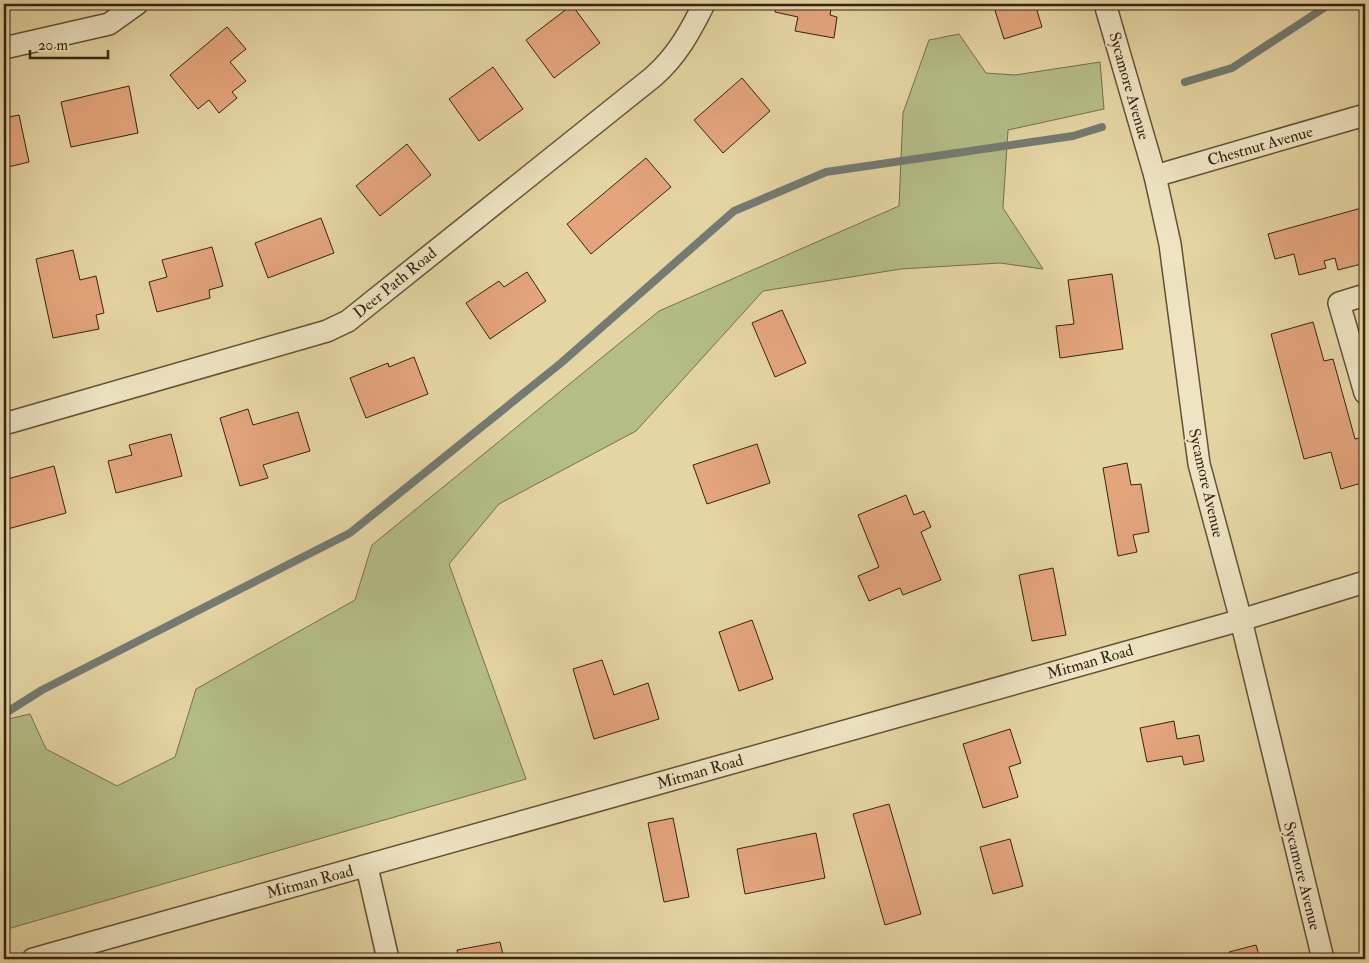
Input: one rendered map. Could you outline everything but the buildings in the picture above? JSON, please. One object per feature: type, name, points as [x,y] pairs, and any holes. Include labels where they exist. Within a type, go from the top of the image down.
[{"type":"street","points":[[4,48],[109,24],[138,4]]},
{"type":"street","name":"Deer Path Road","points":[[4,424],[327,331],[348,321],[670,62],[683,45],[704,4]]},
{"type":"street","name":"Sycamore Avenue","points":[[1105,4],[1154,176],[1176,275],[1199,464],[1240,620],[1322,959]]},
{"type":"street","name":"Chestnut Avenue","points":[[1154,176],[1365,115]]},
{"type":"street","points":[[1365,295],[1339,303],[1365,393]]},
{"type":"street","name":"Mitman Road","points":[[33,959],[1240,620],[1365,582]]},
{"type":"street","points":[[367,866],[388,959]]},
{"type":"green space","points":[[959,34],[986,73],[1015,75],[1100,62],[1104,109],[1008,130],[1003,208],[1043,269],[1000,263],[901,269],[763,291],[636,431],[499,504],[449,564],[526,779],[4,930],[4,720],[30,714],[46,749],[117,786],[175,757],[196,689],[355,600],[372,545],[659,311],[899,206],[903,113],[929,40]]},
{"type":"waterway","points":[[1185,82],[1232,68],[1330,4]]},
{"type":"waterway","points":[[4,714],[42,690],[350,533],[561,363],[734,211],[826,172],[1073,136],[1102,127]]}]
